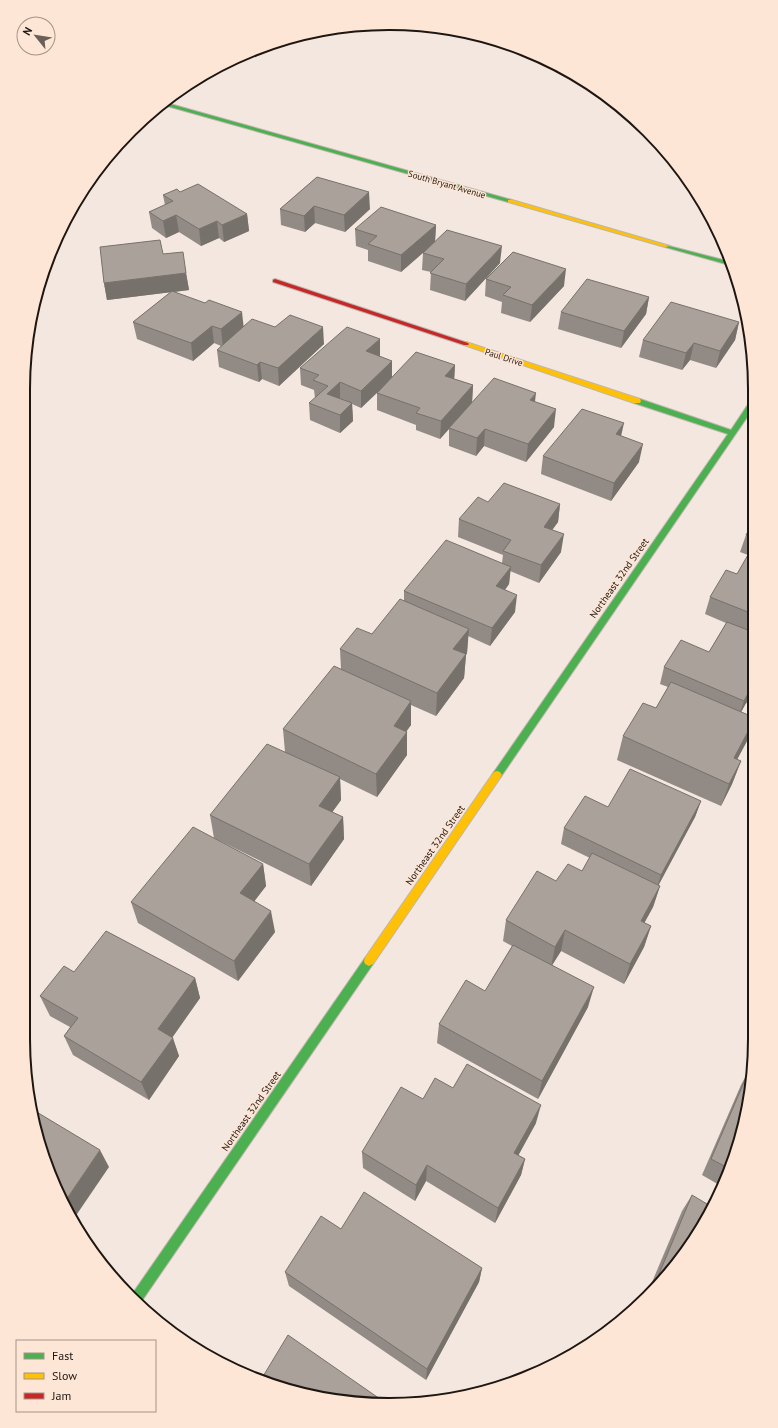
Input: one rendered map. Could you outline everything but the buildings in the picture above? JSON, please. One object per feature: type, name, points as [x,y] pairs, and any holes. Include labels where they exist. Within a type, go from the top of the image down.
[{"type":"street","name":"South Bryant Avenue","points":[[169,105],[725,262]]},
{"type":"street","name":"Paul Drive","points":[[275,281],[732,433]]},
{"type":"street","name":"Northeast 32nd Street","points":[[138,1296],[748,411]]},
{"type":"traffic: fast","points":[[169,105],[510,201]]},
{"type":"traffic: fast","points":[[667,246],[725,262]]},
{"type":"traffic: fast","points":[[637,401],[732,433]]},
{"type":"traffic: fast","points":[[497,775],[748,411]]},
{"type":"traffic: fast","points":[[138,1296],[369,961]]},
{"type":"traffic: slow","points":[[510,201],[667,246]]},
{"type":"traffic: slow","points":[[466,344],[637,401]]},
{"type":"traffic: slow","points":[[369,961],[497,775]]},
{"type":"traffic: jam","points":[[275,281],[466,344]]}]
